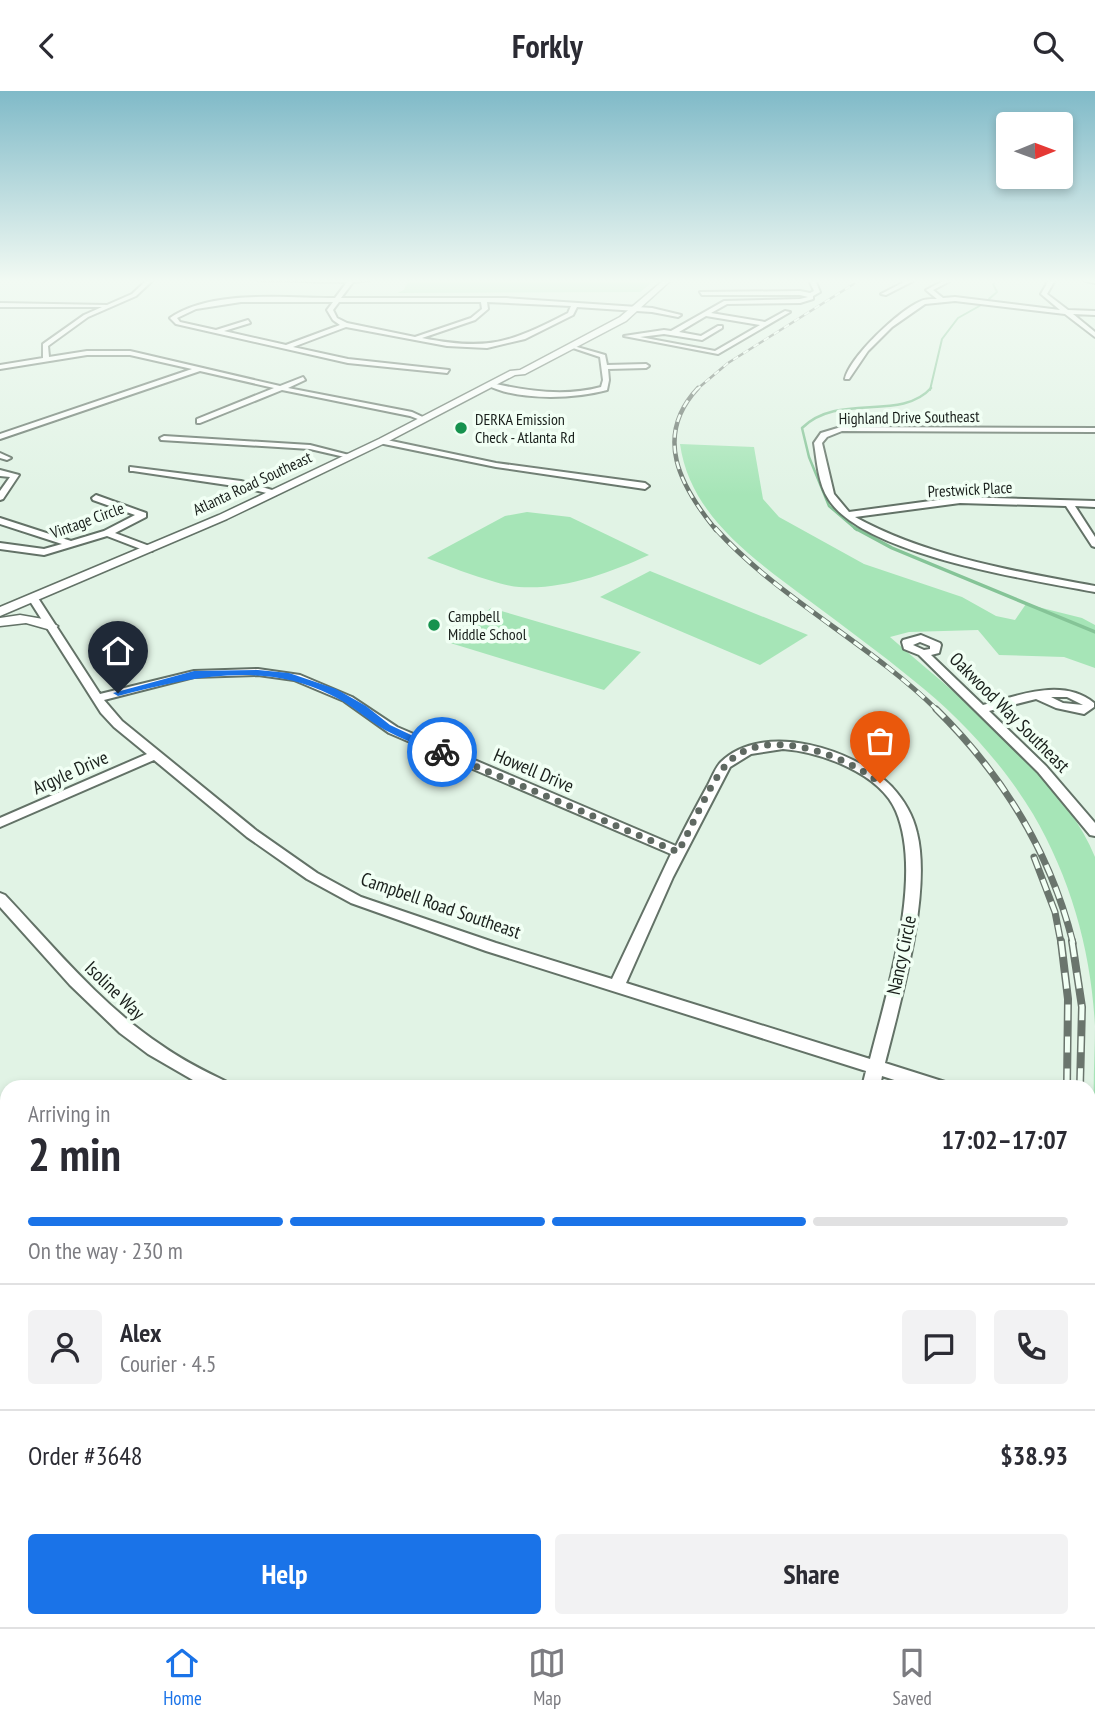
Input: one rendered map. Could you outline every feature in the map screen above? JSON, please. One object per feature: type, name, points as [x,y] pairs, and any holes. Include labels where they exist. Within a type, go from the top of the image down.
[{"type":"main road","name":"Atlanta Road Southeast","points":[[513,373],[513,370],[549,352]]},
{"type":"main road","name":"Atlanta Road Southeast","points":[[0,612],[275,492],[561,352]]},
{"type":"main road","points":[[0,622],[27,619],[40,621],[51,627]]},
{"type":"street","points":[[45,352],[46,359]]},
{"type":"street","points":[[302,352],[356,362],[447,371]]},
{"type":"street","points":[[491,385],[529,393],[584,393],[606,385],[603,356],[595,352]]},
{"type":"street","points":[[847,378],[864,352]]},
{"type":"street","points":[[0,367],[86,353],[130,353],[423,419]]},
{"type":"street","points":[[604,367],[646,366]]},
{"type":"street","points":[[0,437],[197,370]]},
{"type":"street","points":[[200,421],[303,379]]},
{"type":"street","name":"Highland Drive Southeast","points":[[1095,430],[841,429],[819,439],[818,443],[833,501],[848,515],[872,529],[935,554],[1095,589]]},
{"type":"street","points":[[164,438],[310,447],[349,456]]},
{"type":"street","points":[[382,441],[496,465],[645,486]]},
{"type":"street","points":[[132,469],[241,484],[275,492]]},
{"type":"street","points":[[0,473],[15,475],[0,497]]},
{"type":"street","name":"Vintage Circle","points":[[0,546],[44,552],[111,531],[144,515],[96,498]]},
{"type":"street","name":"Prestwick Place","points":[[848,515],[960,500],[1095,505]]},
{"type":"street","points":[[1069,503],[1095,544]]},
{"type":"street","points":[[0,521],[72,544]]},
{"type":"street","points":[[111,531],[153,547]]},
{"type":"street","name":"Campbell Road Southeast","points":[[33,598],[97,698],[118,724],[252,834],[338,891],[390,913],[918,1080]]},
{"type":"street","name":"Oakwood Way Southeast","points":[[923,653],[1042,769],[1093,825]]},
{"type":"street","name":"Howell Drive","points":[[97,698],[194,674],[258,672],[296,677],[348,699],[393,730],[678,852]]},
{"type":"street","points":[[982,709],[1040,696]]},
{"type":"street","name":"Nancy Circle","points":[[617,985],[678,852],[725,765],[753,749],[792,746],[832,755],[863,770],[892,796],[902,810],[911,841],[912,911],[873,1080]]},
{"type":"street","name":"Argyle Drive","points":[[0,823],[155,755]]},
{"type":"street","name":"Isoline Way","points":[[0,898],[84,992],[122,1028],[162,1058],[207,1080]]},
{"type":"green space","points":[[680,444],[754,447],[763,499],[779,517],[864,564],[962,597],[996,616],[1015,620],[1026,604],[1082,618],[1095,625],[1095,668],[1064,657],[999,655],[978,630],[909,632],[890,637],[1005,738],[1059,797],[1080,827],[1095,857],[1095,1026],[1089,970],[1077,916],[1058,864],[1021,795],[979,742],[930,694],[766,568],[727,534],[697,493],[686,470]]},
{"type":"green space","points":[[527,512],[570,517],[649,555],[586,579],[536,587],[499,583],[427,558],[505,516]]},
{"type":"green space","points":[[650,571],[808,635],[760,665],[600,597]]},
{"type":"green space","points":[[491,608],[641,652],[604,690],[447,642]]},
{"type":"waterway","points":[[930,388],[939,352]]},
{"type":"waterway","points":[[857,530],[829,506],[809,457],[802,428],[817,417],[833,411],[903,404],[918,398],[930,388]]},
{"type":"waterway","points":[[855,528],[892,548],[1095,632]]},
{"type":"railway","points":[[697,389],[746,352]]},
{"type":"railway","points":[[697,389],[684,406],[674,442],[683,478],[716,530]]},
{"type":"railway","points":[[715,528],[767,577],[883,663],[937,710]]},
{"type":"railway","points":[[937,710],[982,760],[1021,816],[1051,877],[1073,943]]},
{"type":"railway","points":[[1034,857],[1055,912],[1061,943]]},
{"type":"railway","points":[[1061,941],[1068,999],[1067,1080]]},
{"type":"railway","points":[[1072,941],[1082,1007],[1080,1080]]},
{"type":"way so far","points":[[442,752],[678,852],[725,765],[740,754],[753,749],[779,745],[821,752],[845,760],[880,783]]},
{"type":"place","name":"DERKA Emission Check - Atlanta Rd","points":[[461,428]]},
{"type":"place","name":"Campbell Middle School","points":[[434,625]]},
{"type":"route","points":[[118,693],[194,674],[258,672],[286,675],[307,680],[332,691],[362,708],[387,727],[442,752]]}]
